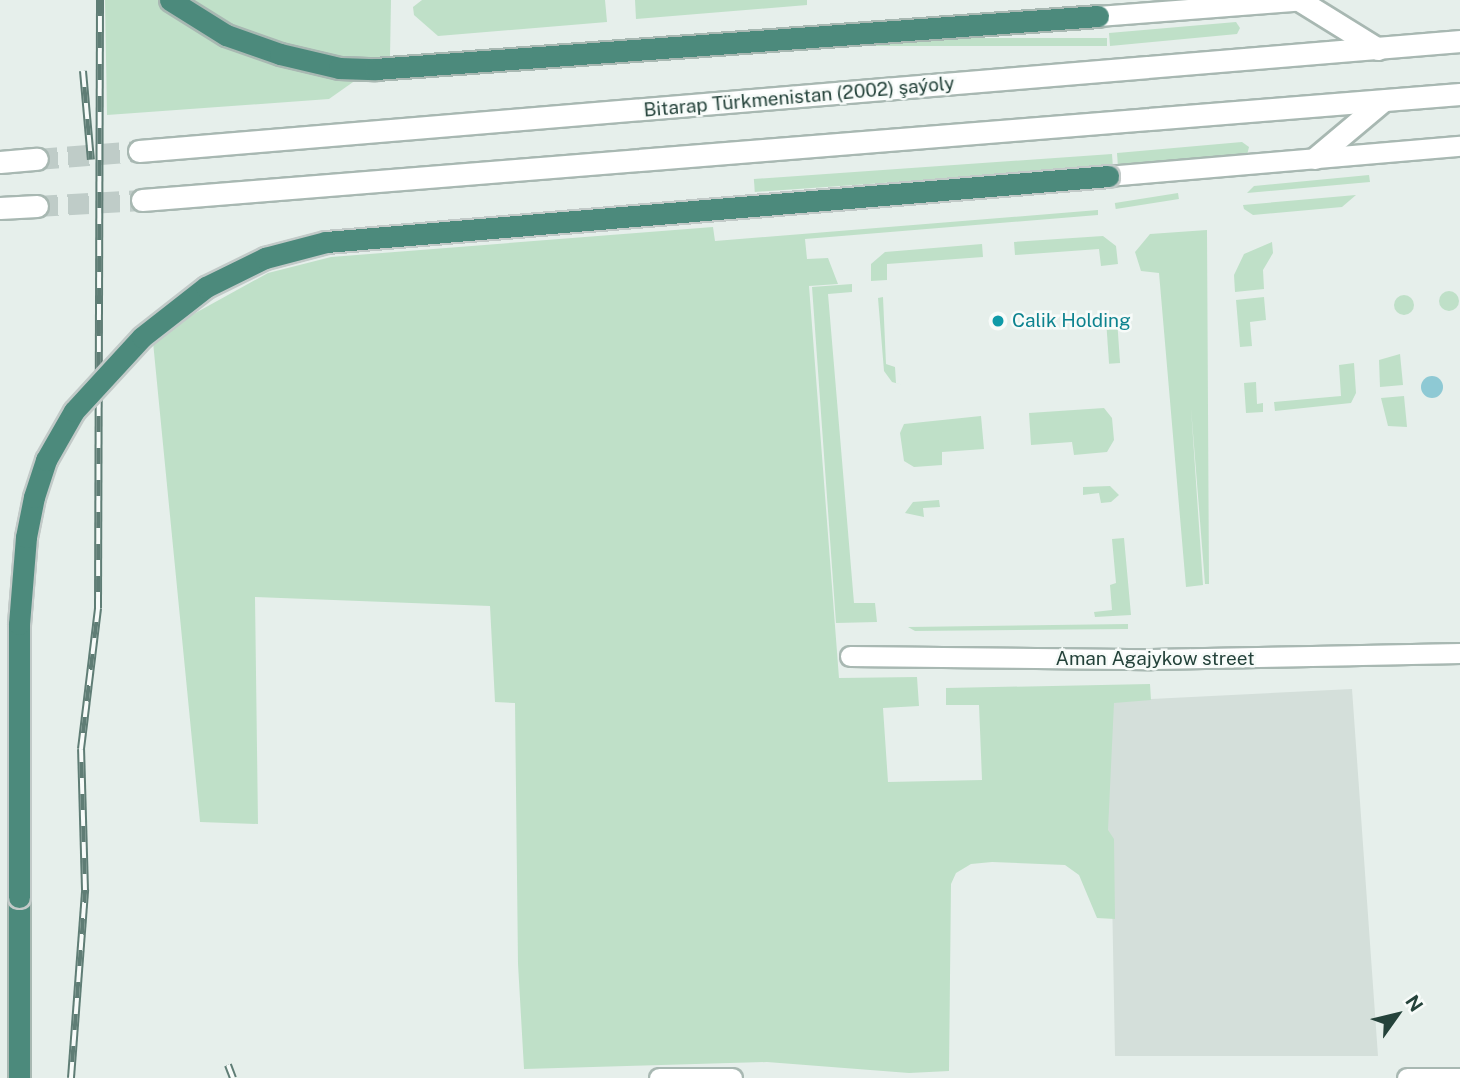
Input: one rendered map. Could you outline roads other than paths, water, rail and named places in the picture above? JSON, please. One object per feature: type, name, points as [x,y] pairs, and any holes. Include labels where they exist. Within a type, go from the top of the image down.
[{"type":"highway","points":[[170,0],[226,35],[280,54],[339,68],[375,69],[1098,16]]},
{"type":"highway","points":[[19,1078],[19,624],[26,537],[34,497],[46,460],[74,411],[142,337],[206,287],[265,258],[326,242],[1108,176]]},
{"type":"main road","points":[[1299,0],[1378,49]]},
{"type":"main road","name":"Bitarap Türkmenistan (2002) şaýoly","points":[[139,151],[1460,41]]},
{"type":"main road","points":[[142,200],[1460,94]]},
{"type":"main road","points":[[1315,158],[1383,101]]},
{"type":"main road","points":[[0,162],[37,159]]},
{"type":"main road","points":[[0,208],[37,206]]},
{"type":"street","points":[[1098,16],[1305,0]]},
{"type":"street","points":[[1108,176],[1460,146]]},
{"type":"street","name":"Aman Agajykow street","points":[[850,656],[1164,659],[1460,653]]},
{"type":"street","points":[[659,1078],[732,1078]]},
{"type":"street","points":[[1407,1078],[1460,1078]]},
{"type":"water","points":[[1432,376],[1440,379],[1443,387],[1440,395],[1432,398],[1424,395],[1421,387],[1424,379]]},
{"type":"tunnel","points":[[37,159],[139,151]]},
{"type":"tunnel","points":[[37,206],[142,200]]},
{"type":"railway","points":[[71,1078],[85,890],[81,749],[98,608],[100,0]]},
{"type":"railway","points":[[83,71],[91,160]]},
{"type":"railway","points":[[228,1065],[233,1078]]},
{"type":"place","name":"Calik Holding","points":[[998,321]]}]
